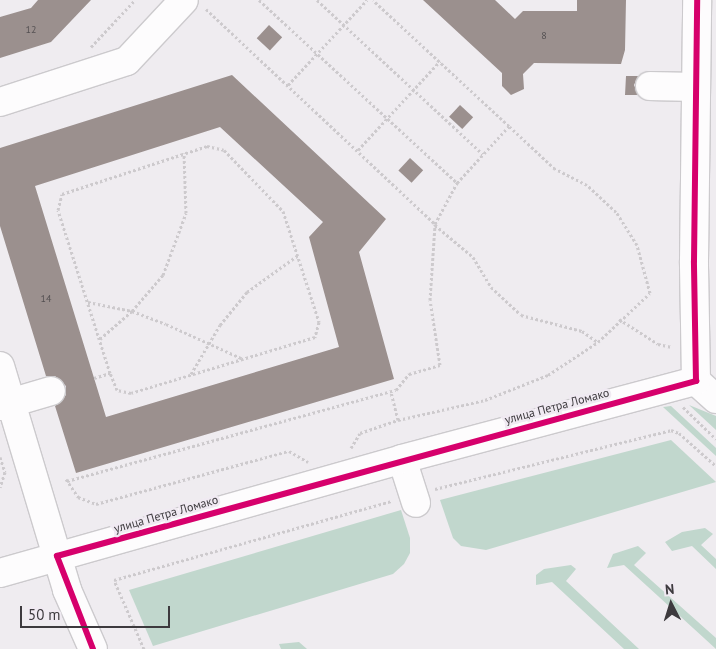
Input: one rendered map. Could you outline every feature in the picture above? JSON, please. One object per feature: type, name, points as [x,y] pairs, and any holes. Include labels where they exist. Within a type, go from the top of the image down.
[{"type":"street","points":[[697,0],[695,87],[696,381],[716,399]]},
{"type":"street","points":[[0,102],[127,61],[194,3]]},
{"type":"street","points":[[650,86],[695,87]]},
{"type":"street","points":[[0,366],[6,404],[57,556],[93,649]]},
{"type":"street","name":"улица Петра Ломако","points":[[0,573],[402,460],[696,381]]},
{"type":"street","points":[[6,404],[51,391]]},
{"type":"street","points":[[402,460],[415,499]]},
{"type":"path","points":[[86,53],[135,0]]},
{"type":"path","points":[[259,0],[456,183]]},
{"type":"path","points":[[317,0],[483,154]]},
{"type":"path","points":[[288,85],[367,0]]},
{"type":"path","points":[[348,454],[360,433],[398,420],[485,400],[548,375],[598,342],[619,320],[650,293],[637,245],[616,212],[587,185],[555,169],[374,0]]},
{"type":"path","points":[[194,3],[288,85],[435,224],[473,257],[491,288],[521,315],[582,331],[598,342]]},
{"type":"path","points":[[358,150],[440,62]]},
{"type":"path","points":[[313,464],[289,451],[96,504],[78,498],[66,480],[391,392],[396,390],[409,374],[440,365],[430,300],[435,224],[456,183],[510,126]]},
{"type":"path","points":[[207,146],[224,150],[283,211],[319,322],[315,337],[131,393],[116,390],[58,210],[62,194],[184,153],[207,146]]},
{"type":"path","points":[[100,339],[132,311],[163,275],[186,213],[184,153]]},
{"type":"path","points":[[191,374],[210,342],[247,292],[297,256]]},
{"type":"path","points":[[88,302],[132,311],[210,342],[243,359]]},
{"type":"path","points":[[619,320],[658,344],[680,348]]},
{"type":"path","points":[[94,378],[110,373]]},
{"type":"path","points":[[391,392],[398,420]]},
{"type":"path","points":[[680,405],[716,439]]},
{"type":"path","points":[[144,649],[114,580],[671,430],[679,432],[716,466]]},
{"type":"path","points":[[0,457],[5,472],[0,487]]},
{"type":"green space","points":[[689,405],[716,416],[716,430]]},
{"type":"green space","points":[[671,406],[716,448],[716,456],[663,407]]},
{"type":"green space","points":[[671,440],[716,482],[486,550],[461,546],[453,538],[440,500]]},
{"type":"green space","points":[[401,510],[410,538],[410,553],[404,564],[393,574],[153,646],[129,590]]},
{"type":"green space","points":[[705,528],[713,534],[701,545],[716,559],[716,569],[692,546],[672,551],[665,542],[682,532]]},
{"type":"green space","points":[[638,546],[646,553],[634,565],[716,638],[716,649],[624,565],[607,568],[613,554]]},
{"type":"green space","points":[[571,565],[576,569],[566,581],[639,649],[624,649],[552,582],[536,585],[536,575],[544,569]]},
{"type":"green space","points":[[299,642],[307,649],[281,649],[279,644]]},
{"type":"building","points":[[38,0],[91,0],[51,42],[0,58],[0,17],[31,8]]},
{"type":"building","points":[[423,0],[495,0],[515,19],[523,11],[577,11],[577,0],[626,0],[625,50],[621,64],[534,63],[523,74],[524,89],[511,95],[502,86],[502,73]]},
{"type":"building","points":[[269,25],[282,37],[270,50],[257,38]]},
{"type":"building","points":[[232,75],[386,219],[359,252],[394,379],[76,473],[55,406],[66,395],[66,386],[55,376],[46,376],[0,226],[0,148]],"holes":[[[220,127],[323,222],[309,237],[339,347],[106,417],[35,186]]]},
{"type":"building","points":[[626,76],[638,76],[634,85],[638,95],[625,95]]},
{"type":"building","points":[[460,105],[473,117],[462,129],[449,117]]},
{"type":"building","points":[[410,158],[423,170],[412,183],[398,170]]},
{"type":"cycle path","points":[[93,649],[57,556],[696,381],[694,261],[697,0]]}]
